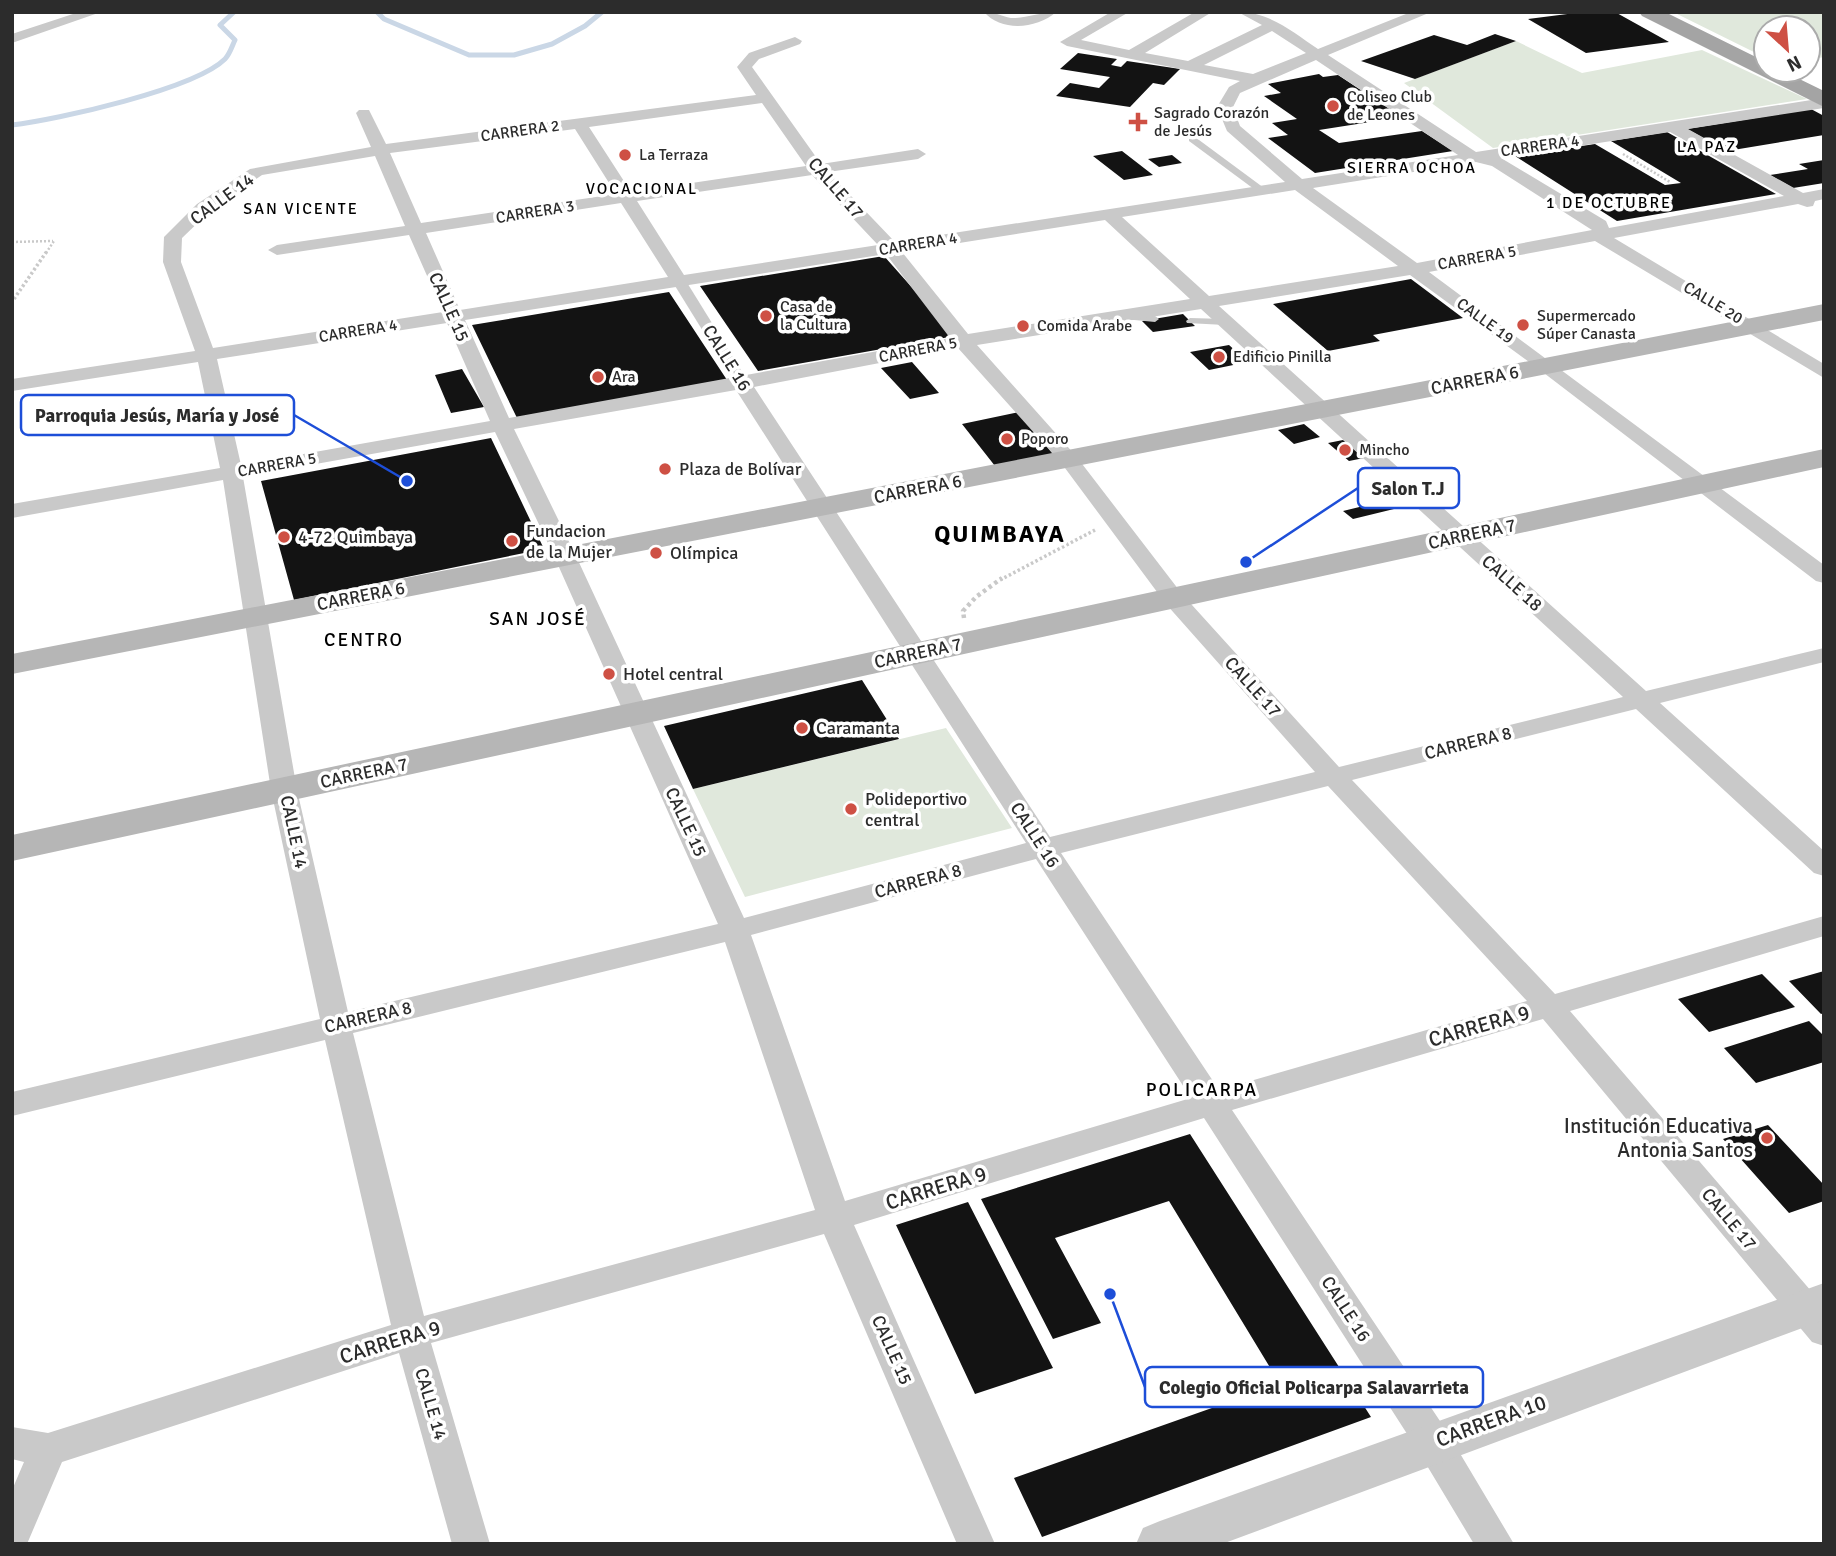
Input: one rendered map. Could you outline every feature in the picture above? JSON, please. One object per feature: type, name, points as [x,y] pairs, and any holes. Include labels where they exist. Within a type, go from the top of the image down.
[{"type":"main road","points":[[1649,12],[1824,101]]},
{"type":"main road","name":"CARRERA 6","points":[[12,664],[1824,312]]},
{"type":"main road","name":"CARRERA 7","points":[[12,848],[1824,458]]},
{"type":"street","points":[[12,39],[94,12]]},
{"type":"street","points":[[991,12],[997,18],[1017,23],[1033,20],[1049,12]]},
{"type":"street","points":[[1122,12],[1067,42],[1254,79]]},
{"type":"street","points":[[1133,54],[1205,12]]},
{"type":"street","name":"CALLE 20","points":[[1245,12],[1273,26],[1470,156],[1470,164],[1576,229],[1601,235],[1824,372]]},
{"type":"street","points":[[1226,107],[1234,90],[1254,79],[1424,12]]},
{"type":"street","points":[[1192,65],[1273,26]]},
{"type":"street","name":"CALLE 17","points":[[795,41],[754,57],[744,67],[817,170],[891,248],[963,341],[1069,460],[1174,600],[1333,776],[1548,1005],[1817,1314]]},
{"type":"street","name":"CARRERA 2","points":[[274,167],[766,97]]},
{"type":"street","name":"CARRERA 4","points":[[12,385],[1824,101]]},
{"type":"street","name":"CALLE 19","points":[[1226,107],[1233,128],[1297,184],[1546,366],[1824,576]]},
{"type":"street","name":"CALLE 15","points":[[364,113],[502,425],[565,556],[735,930],[834,1218],[976,1544]]},
{"type":"street","name":"CALLE 16","points":[[579,123],[916,653],[1433,1442],[1495,1544]]},
{"type":"street","points":[[1671,126],[1824,211]]},
{"type":"street","name":"CARRERA 3","points":[[276,250],[918,154]]},
{"type":"street","name":"CALLE 14","points":[[274,167],[256,172],[203,208],[173,237],[172,262],[206,354],[232,473],[284,790],[337,1024],[411,1334],[471,1544]]},
{"type":"street","name":"CARRERA 5","points":[[12,511],[742,383],[963,341],[1414,269],[1824,194]]},
{"type":"street","name":"CALLE 18","points":[[1108,214],[1824,867]]},
{"type":"street","name":"CARRERA 8","points":[[12,1104],[735,930],[1043,848],[1824,655]]},
{"type":"street","name":"CARRERA 9","points":[[48,1450],[411,1334],[834,1218],[1212,1104],[1824,926]]},
{"type":"street","name":"CARRERA 10","points":[[1160,1544],[1433,1442],[1817,1314]]},
{"type":"street","points":[[12,1443],[48,1450],[12,1535]]},
{"type":"lane","points":[[1192,139],[1261,190]]},
{"type":"lane","points":[[1119,317],[1155,319]]},
{"type":"lane","points":[[1190,321],[1225,322]]},
{"type":"path","points":[[1595,138],[1670,182]]},
{"type":"path","points":[[12,242],[54,241],[14,299]]},
{"type":"path","points":[[974,641],[964,625],[963,611],[976,595],[1113,519]]},
{"type":"shaded area","points":[[1673,12],[1824,12],[1824,57],[1822,14],[1752,14],[1752,51]]},
{"type":"shaded area","points":[[1516,41],[1582,73],[1702,50],[1752,73],[1752,84],[1775,84],[1807,99],[1493,148],[1404,83]]},
{"type":"shaded area","name":"Polideportivo central","points":[[946,728],[1012,828],[745,897],[693,789]]},
{"type":"building","points":[[1583,12],[1615,12],[1669,42],[1586,53],[1528,19]]},
{"type":"building","points":[[1495,34],[1516,41],[1415,79],[1361,61],[1434,35],[1467,45]]},
{"type":"building","points":[[1078,53],[1117,59],[1111,65],[1121,67],[1127,61],[1180,69],[1164,85],[1153,83],[1130,107],[1056,96],[1070,83],[1099,88],[1110,77],[1060,69]]},
{"type":"building","points":[[1319,74],[1323,77],[1338,75],[1402,117],[1319,130],[1339,143],[1422,131],[1453,151],[1315,173],[1268,138],[1288,135],[1272,123],[1297,119],[1264,96],[1281,93],[1268,84]]},
{"type":"building","points":[[1811,109],[1824,116],[1824,135],[1727,151],[1687,129]]},
{"type":"building","points":[[1667,132],[1776,194],[1617,221],[1515,156],[1595,144],[1665,185],[1681,183],[1611,141]]},
{"type":"building","points":[[1122,151],[1153,175],[1124,180],[1093,156]]},
{"type":"building","points":[[1172,155],[1182,163],[1159,167],[1148,159]]},
{"type":"building","points":[[1824,160],[1824,183],[1793,188],[1770,175],[1808,169],[1799,164]]},
{"type":"building","points":[[884,256],[955,336],[758,371],[700,286]]},
{"type":"building","points":[[1411,279],[1463,318],[1373,335],[1380,341],[1328,351],[1273,304]]},
{"type":"building","points":[[669,292],[727,380],[517,418],[472,325]]},
{"type":"building","points":[[1183,314],[1195,326],[1153,332],[1142,321]]},
{"type":"building","name":"Edificio Pinilla","points":[[1229,345],[1248,362],[1209,370],[1190,352]]},
{"type":"building","points":[[912,362],[939,393],[910,399],[881,368]]},
{"type":"building","points":[[462,369],[484,407],[451,413],[435,375]]},
{"type":"building","name":"Poporo","points":[[1019,412],[1053,454],[995,466],[962,424]]},
{"type":"building","points":[[1304,424],[1320,437],[1294,444],[1278,430]]},
{"type":"building","points":[[491,438],[544,549],[294,600],[261,481]]},
{"type":"building","points":[[1343,440],[1364,458],[1349,461],[1328,443]]},
{"type":"building","points":[[1384,501],[1394,509],[1353,519],[1343,511]]},
{"type":"building","name":"Caramanta","points":[[862,680],[899,739],[693,789],[664,726]]},
{"type":"building","points":[[1824,971],[1824,1013],[1821,1014],[1789,981]]},
{"type":"building","points":[[1762,974],[1795,1007],[1709,1032],[1678,999]]},
{"type":"building","points":[[1809,1021],[1824,1036],[1824,1062],[1756,1083],[1724,1048]]},
{"type":"building","points":[[1768,1125],[1824,1185],[1824,1201],[1789,1213],[1723,1139]]},
{"type":"building","points":[[1190,1134],[1371,1417],[1042,1537],[1014,1478],[1280,1384],[1169,1201],[1055,1238],[1101,1323],[1053,1339],[981,1199]]},
{"type":"building","points":[[968,1202],[1053,1368],[975,1394],[896,1225]]},
{"type":"waterway","points":[[12,125],[60,117],[124,101],[156,92],[209,70],[227,57],[235,40],[220,25],[234,12]]},
{"type":"waterway","points":[[377,12],[384,19],[469,55],[514,55],[552,44],[585,26],[602,12]]},
{"type":"place","name":"Coliseo Club de Leones","points":[[1333,106]]},
{"type":"place","name":"Sagrado Corazón de Jesús","points":[[1138,122]]},
{"type":"place","name":"La Terraza","points":[[625,155]]},
{"type":"place","name":"Casa de la Cultura","points":[[766,316]]},
{"type":"place","name":"Supermercado Súper Canasta","points":[[1523,325]]},
{"type":"place","name":"Comida Arabe","points":[[1023,326]]},
{"type":"place","name":"Edificio Pinilla","points":[[1219,357]]},
{"type":"place","name":"Ara","points":[[598,377]]},
{"type":"place","name":"Poporo","points":[[1007,439]]},
{"type":"place","name":"Mincho","points":[[1345,450]]},
{"type":"place","name":"Plaza de Bolívar","points":[[665,469]]},
{"type":"place","name":"Parroquia Jesús, María y José","points":[[407,481]]},
{"type":"place","name":"4-72 Quimbaya","points":[[284,537]]},
{"type":"place","name":"Fundacion de la Mujer","points":[[512,541]]},
{"type":"place","name":"Olímpica","points":[[656,553]]},
{"type":"place","name":"Salon T.J","points":[[1246,562]]},
{"type":"place","name":"Hotel central","points":[[609,674]]},
{"type":"place","name":"Caramanta","points":[[802,728]]},
{"type":"place","name":"Polideportivo central","points":[[851,809]]},
{"type":"place","name":"Institución Educativa Antonia Santos","points":[[1767,1138]]},
{"type":"place","name":"Colegio Oficial Policarpa Salavarrieta","points":[[1110,1294]]},
{"type":"district","name":"LA PAZ","points":[[1707,147]]},
{"type":"district","name":"SIERRA OCHOA","points":[[1412,168]]},
{"type":"district","name":"VOCACIONAL","points":[[642,189]]},
{"type":"district","name":"1 DE OCTUBRE","points":[[1609,203]]},
{"type":"district","name":"SAN VICENTE","points":[[301,209]]},
{"type":"district","name":"QUIMBAYA","points":[[1000,534]]},
{"type":"district","name":"SAN JOSÉ","points":[[538,619]]},
{"type":"district","name":"CENTRO","points":[[364,640]]},
{"type":"district","name":"POLICARPA","points":[[1202,1090]]}]
